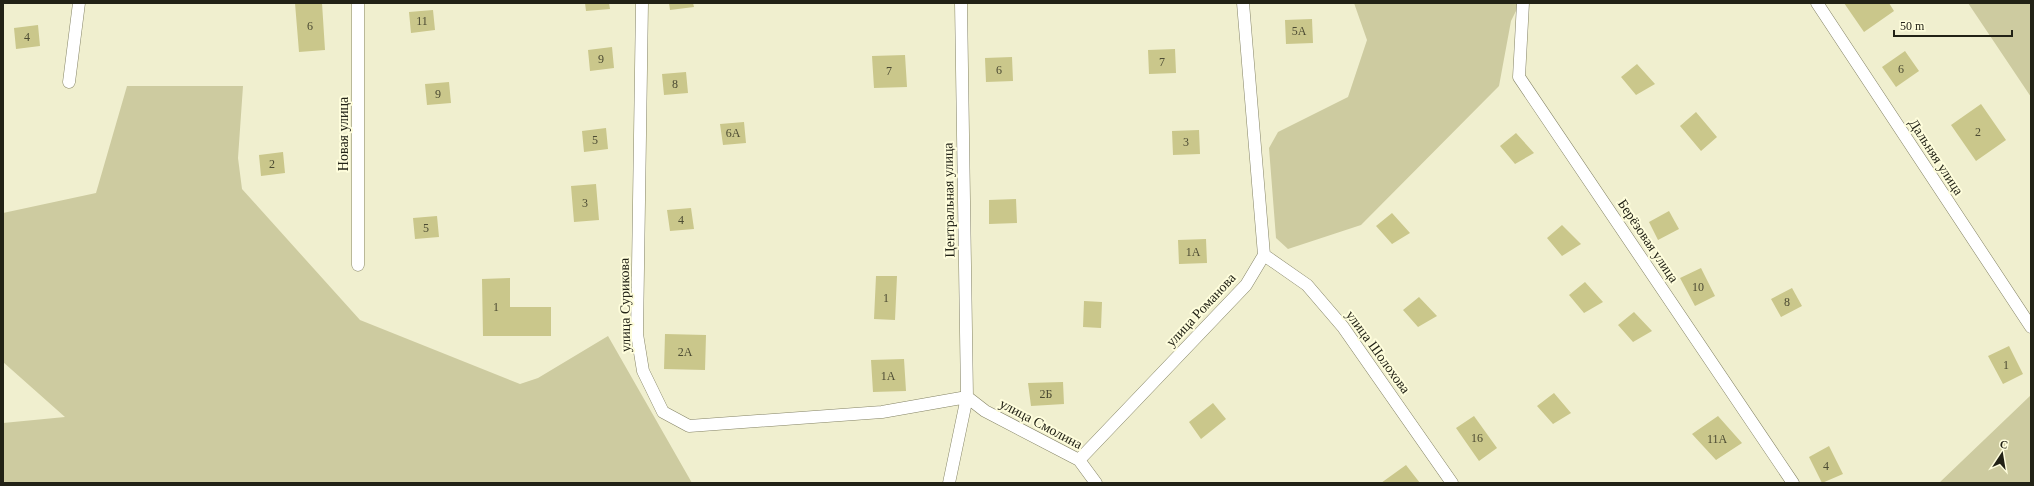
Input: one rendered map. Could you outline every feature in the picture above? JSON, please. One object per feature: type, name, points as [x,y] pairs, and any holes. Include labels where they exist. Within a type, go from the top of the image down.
[{"type":"street","points":[[69,82],[79,3]]},
{"type":"street","name":"Новая улица","points":[[358,3],[358,265]]},
{"type":"street","name":"улица Сурикова","points":[[642,3],[637,334],[643,371],[663,412],[689,426],[882,412],[967,397]]},
{"type":"street","name":"Центральная улица","points":[[949,483],[967,397],[961,3]]},
{"type":"street","points":[[1243,3],[1264,255]]},
{"type":"street","name":"Берёзовая улица","points":[[1523,3],[1519,77],[1793,483]]},
{"type":"street","name":"Дальняя улица","points":[[1817,3],[2031,327]]},
{"type":"street","name":"улица Романова","points":[[1079,460],[1246,285],[1264,255]]},
{"type":"street","name":"улица Шолохова","points":[[1264,255],[1307,285],[1343,327],[1452,483]]},
{"type":"street","name":"улица Смолина","points":[[967,397],[985,411],[1079,460],[1096,483]]},
{"type":"shaded area","points":[[1354,3],[1520,3],[1511,21],[1499,86],[1361,225],[1288,249],[1276,238],[1269,148],[1278,132],[1348,97],[1367,40]]},
{"type":"shaded area","points":[[1968,3],[2031,3],[2031,97]]},
{"type":"shaded area","points":[[127,86],[243,86],[238,158],[242,189],[360,320],[520,384],[538,378],[608,336],[692,483],[3,483],[3,423],[65,417],[3,362],[3,213],[96,193]]},
{"type":"shaded area","points":[[2031,395],[2031,483],[1939,483]]},
{"type":"building","points":[[295,3],[322,3],[325,50],[299,52]]},
{"type":"building","points":[[585,3],[609,3],[610,9],[586,11]]},
{"type":"building","points":[[669,3],[693,3],[694,7],[670,10]]},
{"type":"building","points":[[1844,3],[1889,3],[1894,11],[1864,32]]},
{"type":"building","points":[[433,10],[435,30],[411,33],[409,12]]},
{"type":"building","points":[[1312,19],[1313,43],[1286,44],[1285,20]]},
{"type":"building","points":[[38,25],[40,46],[16,49],[14,28]]},
{"type":"building","points":[[612,47],[614,68],[590,71],[588,50]]},
{"type":"building","points":[[1175,49],[1176,73],[1149,74],[1148,50]]},
{"type":"building","points":[[1905,51],[1919,71],[1896,87],[1882,67]]},
{"type":"building","points":[[905,55],[907,87],[874,88],[872,56]]},
{"type":"building","points":[[1012,57],[1013,81],[986,82],[985,58]]},
{"type":"building","points":[[1637,64],[1655,84],[1636,95],[1621,77]]},
{"type":"building","points":[[686,72],[688,93],[664,95],[662,74]]},
{"type":"building","points":[[449,82],[451,103],[427,105],[425,84]]},
{"type":"building","points":[[1981,104],[2006,140],[1976,161],[1951,125]]},
{"type":"building","points":[[1696,112],[1717,137],[1701,151],[1680,126]]},
{"type":"building","points":[[744,122],[746,143],[723,145],[720,124]]},
{"type":"building","points":[[606,128],[608,149],[584,152],[582,131]]},
{"type":"building","points":[[1199,130],[1200,154],[1173,155],[1172,131]]},
{"type":"building","points":[[1516,133],[1534,153],[1515,164],[1500,146]]},
{"type":"building","points":[[283,152],[285,173],[261,176],[259,155]]},
{"type":"building","points":[[596,184],[599,220],[574,222],[571,186]]},
{"type":"building","points":[[1016,199],[1017,223],[989,224],[989,200]]},
{"type":"building","points":[[691,208],[694,229],[670,231],[667,210]]},
{"type":"building","points":[[1669,211],[1679,229],[1658,240],[1649,222]]},
{"type":"building","points":[[1392,213],[1410,233],[1392,244],[1376,226]]},
{"type":"building","points":[[437,216],[439,237],[415,239],[413,218]]},
{"type":"building","points":[[1562,225],[1581,244],[1562,256],[1547,238]]},
{"type":"building","points":[[1206,239],[1207,263],[1179,264],[1178,240]]},
{"type":"building","points":[[1701,268],[1715,296],[1695,306],[1680,278]]},
{"type":"building","points":[[876,276],[897,276],[895,320],[874,319]]},
{"type":"building","points":[[510,278],[510,307],[551,307],[551,336],[483,336],[482,279]]},
{"type":"building","points":[[1585,282],[1603,302],[1584,313],[1569,295]]},
{"type":"building","points":[[1792,288],[1802,306],[1781,317],[1771,299]]},
{"type":"building","points":[[1419,297],[1437,316],[1418,327],[1403,310]]},
{"type":"building","points":[[1084,301],[1102,302],[1101,328],[1083,327]]},
{"type":"building","points":[[1634,312],[1652,331],[1633,342],[1618,325]]},
{"type":"building","points":[[665,334],[706,335],[705,370],[664,369]]},
{"type":"building","points":[[2009,346],[2023,374],[2003,384],[1988,356]]},
{"type":"building","points":[[904,359],[906,391],[873,392],[871,360]]},
{"type":"building","points":[[1063,382],[1064,404],[1031,406],[1028,383]]},
{"type":"building","points":[[1554,393],[1571,413],[1553,424],[1537,406]]},
{"type":"building","points":[[1213,403],[1226,419],[1201,439],[1189,422]]},
{"type":"building","points":[[1474,416],[1497,448],[1479,461],[1456,428]]},
{"type":"building","points":[[1718,416],[1742,443],[1716,460],[1692,434]]},
{"type":"building","points":[[1829,446],[1843,474],[1822,483],[1809,457]]},
{"type":"building","points":[[1406,465],[1420,483],[1381,483]]}]
